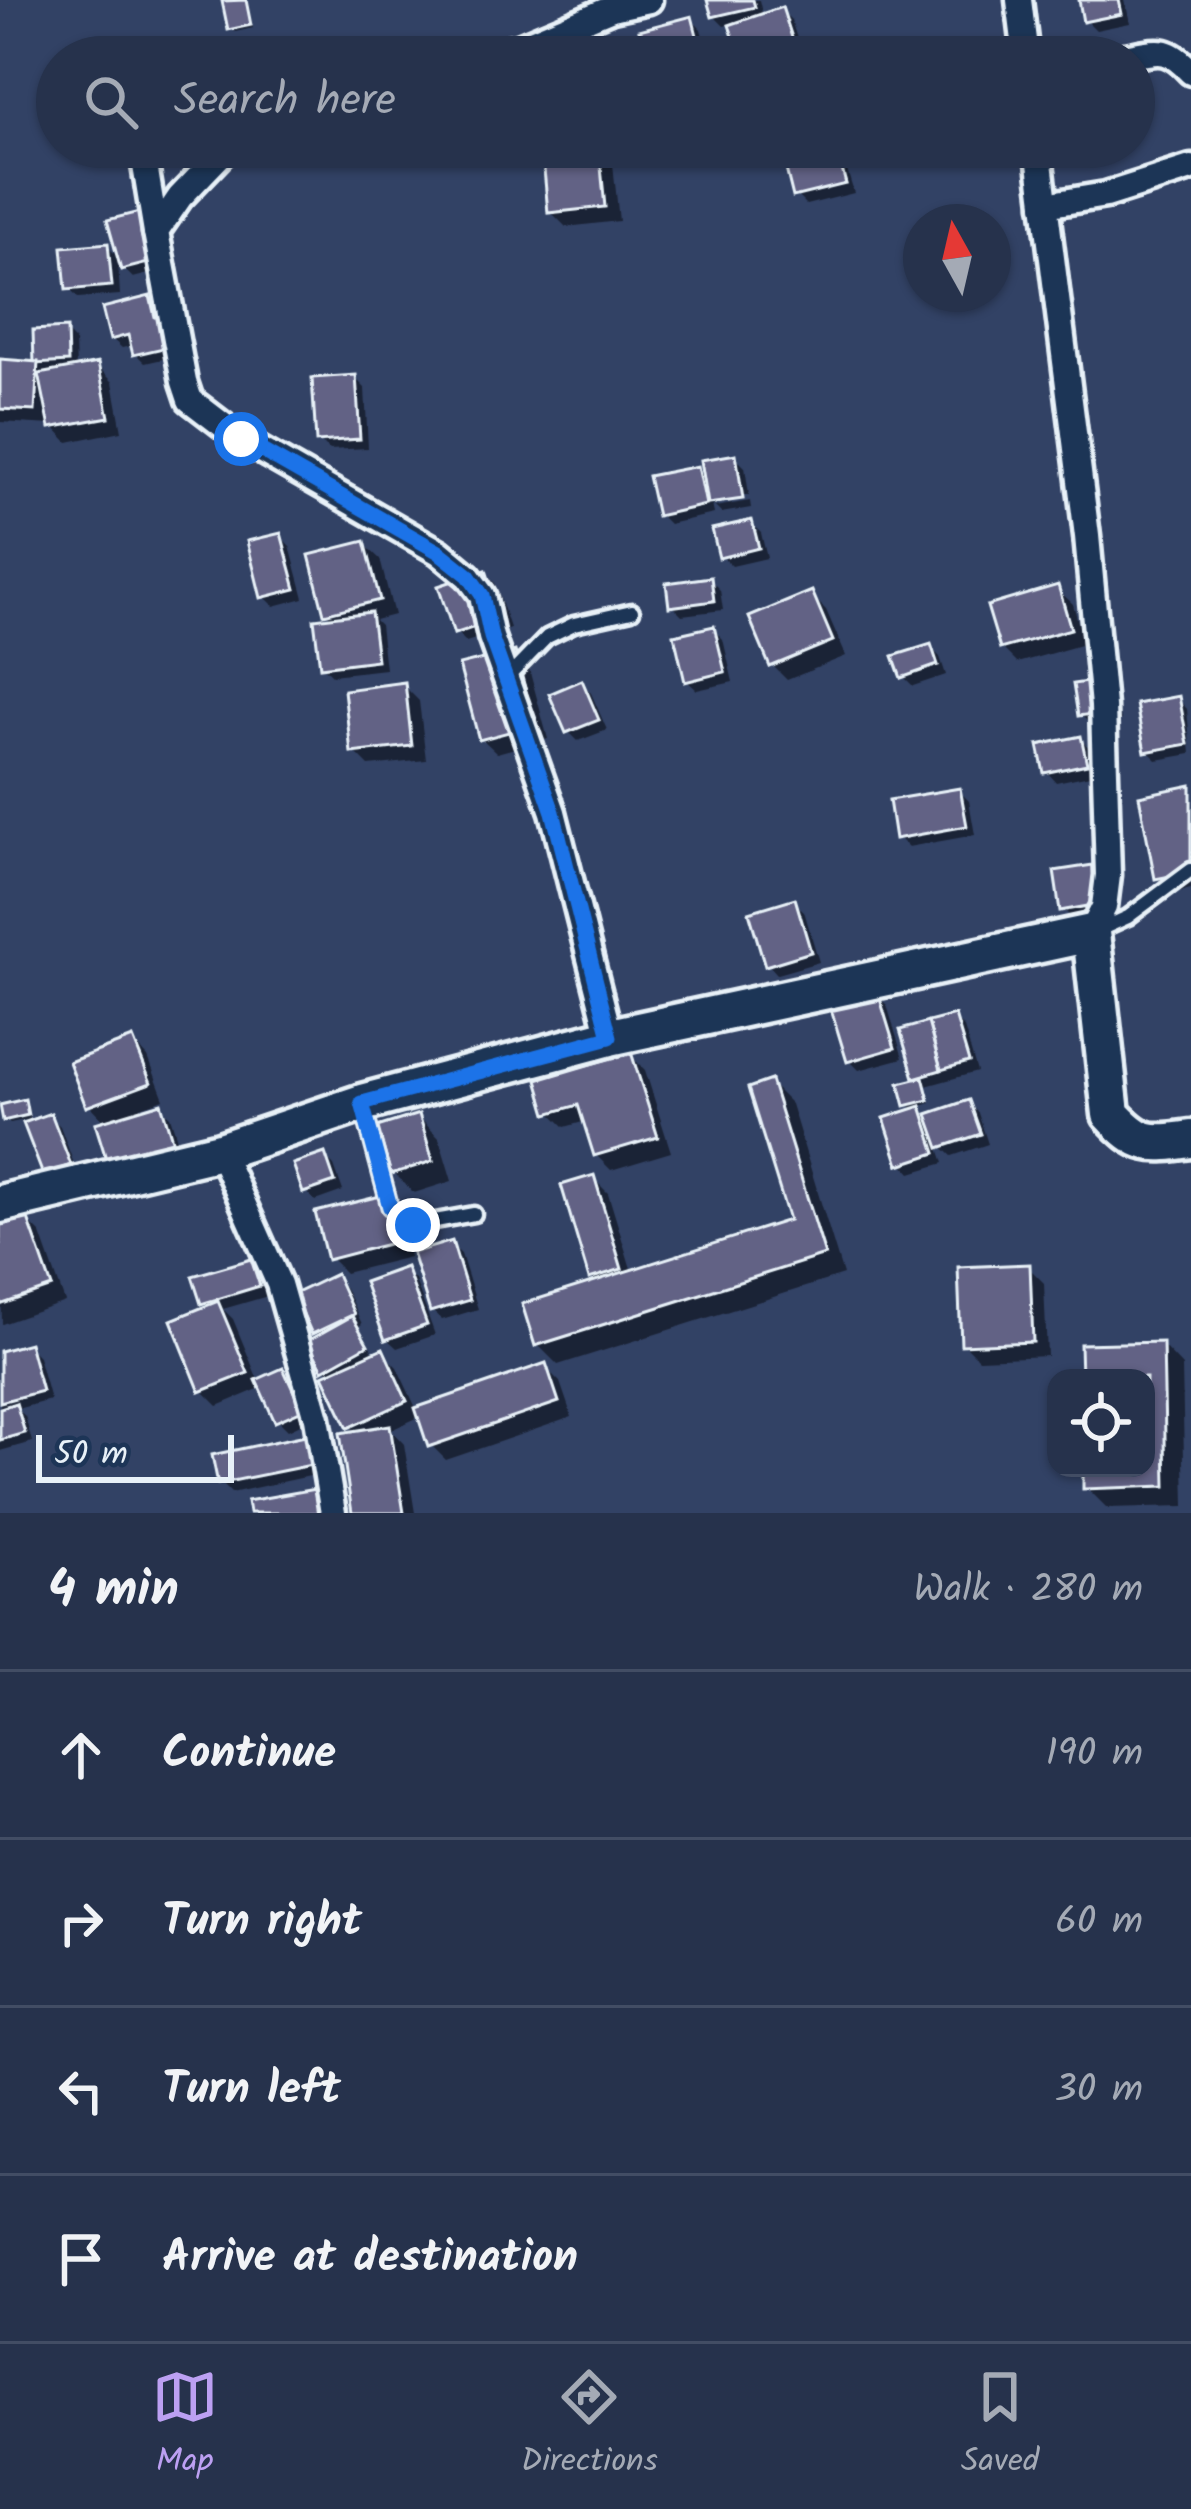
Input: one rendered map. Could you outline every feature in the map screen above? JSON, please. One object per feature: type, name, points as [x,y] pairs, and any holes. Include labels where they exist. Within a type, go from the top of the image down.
[{"type":"street","points":[[546,36],[612,8],[649,0]]},
{"type":"street","points":[[1019,0],[1023,36]]},
{"type":"street","points":[[1155,52],[1177,56],[1191,72]]},
{"type":"street","points":[[145,168],[190,400],[241,439],[439,552],[468,575],[482,595],[491,637],[553,812],[610,1037]]},
{"type":"street","points":[[156,232],[179,197],[207,168]]},
{"type":"street","points":[[1041,168],[1087,536],[1103,706],[1108,875],[1104,907],[1091,933],[1111,1114],[1130,1135],[1153,1145],[1191,1139]]},
{"type":"street","points":[[1045,205],[1106,195],[1191,169]]},
{"type":"street","points":[[0,1204],[220,1151],[362,1103],[610,1037],[1091,933]]},
{"type":"street","points":[[220,1151],[280,1284],[317,1418],[333,1513]]},
{"type":"lane","points":[[564,36],[565,28]]},
{"type":"lane","points":[[506,679],[547,637],[574,624],[632,610]]},
{"type":"lane","points":[[1091,933],[1128,917],[1191,870]]},
{"type":"lane","points":[[362,1103],[390,1207],[413,1225],[474,1214]]},
{"type":"building","points":[[246,0],[251,25],[228,30],[222,1]]},
{"type":"building","points":[[707,0],[753,0],[755,7],[712,17]]},
{"type":"building","points":[[1079,0],[1119,0],[1122,14],[1083,22]]},
{"type":"building","points":[[782,7],[791,36],[733,36],[729,25]]},
{"type":"building","points":[[692,16],[697,36],[641,36],[639,30]]},
{"type":"building","points":[[544,168],[601,168],[605,207],[548,213]]},
{"type":"building","points":[[786,168],[842,168],[846,184],[793,197]]},
{"type":"building","points":[[143,211],[156,261],[121,270],[107,220]]},
{"type":"building","points":[[108,243],[112,286],[66,290],[62,247]]},
{"type":"building","points":[[150,296],[168,347],[133,355],[128,335],[110,340],[102,308]]},
{"type":"building","points":[[67,328],[68,362],[34,364],[33,330]]},
{"type":"building","points":[[0,359],[38,362],[35,411],[0,409]]},
{"type":"building","points":[[98,363],[109,417],[50,428],[39,374]]},
{"type":"building","points":[[356,375],[360,439],[316,442],[312,378]]},
{"type":"building","points":[[736,454],[743,499],[708,504],[701,460]]},
{"type":"building","points":[[698,466],[706,505],[657,516],[648,476]]},
{"type":"building","points":[[752,520],[759,548],[719,558],[712,529]]},
{"type":"building","points":[[281,533],[296,589],[261,598],[247,541]]},
{"type":"building","points":[[365,541],[380,600],[324,614],[309,555]]},
{"type":"building","points":[[486,570],[502,618],[454,634],[438,586]]},
{"type":"building","points":[[711,577],[714,601],[669,607],[666,583]]},
{"type":"building","points":[[1058,585],[1071,629],[1000,649],[987,606]]},
{"type":"building","points":[[812,591],[833,641],[770,667],[749,617]]},
{"type":"building","points":[[371,612],[377,660],[320,667],[314,619]]},
{"type":"building","points":[[714,626],[725,672],[685,682],[674,635]]},
{"type":"building","points":[[931,644],[938,665],[901,678],[893,656]]},
{"type":"building","points":[[515,651],[535,725],[479,740],[459,665]]},
{"type":"building","points":[[1108,679],[1113,711],[1078,716],[1073,684]]},
{"type":"building","points":[[582,680],[599,720],[566,733],[549,694]]},
{"type":"building","points":[[405,682],[412,746],[351,753],[344,690]]},
{"type":"building","points":[[1179,696],[1188,744],[1145,752],[1136,704]]},
{"type":"building","points":[[1081,736],[1087,764],[1044,773],[1038,745]]},
{"type":"building","points":[[1191,785],[1191,872],[1155,879],[1139,796]]},
{"type":"building","points":[[960,788],[967,826],[895,839],[889,800]]},
{"type":"building","points":[[1093,865],[1099,904],[1060,911],[1054,871]]},
{"type":"building","points":[[795,898],[811,952],[765,966],[749,912]]},
{"type":"building","points":[[878,992],[895,1048],[847,1062],[830,1006]]},
{"type":"building","points":[[955,1015],[969,1062],[941,1070],[928,1022]]},
{"type":"building","points":[[928,1022],[941,1070],[914,1078],[900,1030]]},
{"type":"building","points":[[133,1038],[151,1083],[86,1107],[69,1062]]},
{"type":"building","points":[[631,1052],[658,1137],[594,1156],[578,1105],[547,1114],[537,1080]]},
{"type":"building","points":[[923,1077],[929,1100],[905,1106],[899,1083]]},
{"type":"building","points":[[771,1080],[825,1255],[535,1346],[522,1304],[789,1220],[748,1088]]},
{"type":"building","points":[[25,1099],[28,1115],[3,1121],[0,1105]]},
{"type":"building","points":[[969,1100],[981,1134],[939,1148],[927,1114]]},
{"type":"building","points":[[161,1103],[174,1146],[108,1165],[95,1123]]},
{"type":"building","points":[[921,1106],[936,1153],[899,1165],[884,1118]]},
{"type":"building","points":[[51,1113],[71,1165],[43,1175],[23,1123]]},
{"type":"building","points":[[419,1114],[433,1161],[391,1174],[377,1127]]},
{"type":"building","points":[[325,1153],[335,1182],[303,1193],[293,1164]]},
{"type":"building","points":[[594,1175],[622,1269],[589,1279],[561,1185]]},
{"type":"building","points":[[384,1195],[396,1242],[327,1260],[315,1212]]},
{"type":"building","points":[[27,1216],[52,1287],[0,1305],[0,1225]]},
{"type":"building","points":[[452,1241],[470,1300],[430,1312],[412,1253]]},
{"type":"building","points":[[251,1259],[260,1286],[201,1304],[192,1276]]},
{"type":"building","points":[[1030,1264],[1033,1342],[961,1345],[958,1267]]},
{"type":"building","points":[[406,1267],[427,1325],[385,1340],[364,1282]]},
{"type":"building","points":[[336,1274],[354,1314],[312,1334],[294,1294]]},
{"type":"building","points":[[218,1301],[248,1373],[200,1392],[171,1320]]},
{"type":"building","points":[[352,1316],[368,1345],[323,1370],[307,1341]]},
{"type":"building","points":[[1163,1342],[1166,1486],[1083,1489],[1083,1477],[1155,1477],[1155,1369],[1081,1369],[1080,1344]]},
{"type":"building","points":[[29,1343],[42,1391],[0,1402],[0,1351]]},
{"type":"building","points":[[383,1348],[407,1401],[348,1428],[323,1375]]},
{"type":"building","points":[[546,1363],[559,1402],[428,1447],[415,1408]]},
{"type":"building","points":[[283,1368],[302,1410],[275,1422],[256,1380]]},
{"type":"building","points":[[16,1403],[25,1433],[0,1440],[0,1408]]},
{"type":"building","points":[[390,1425],[404,1513],[352,1513],[340,1433]]},
{"type":"building","points":[[310,1434],[316,1464],[218,1484],[212,1455]]},
{"type":"building","points":[[315,1489],[319,1513],[249,1513],[247,1501]]},
{"type":"route","points":[[241,439],[439,552],[468,575],[482,595],[491,637],[553,812],[610,1037],[362,1103],[390,1207],[413,1225]]}]
